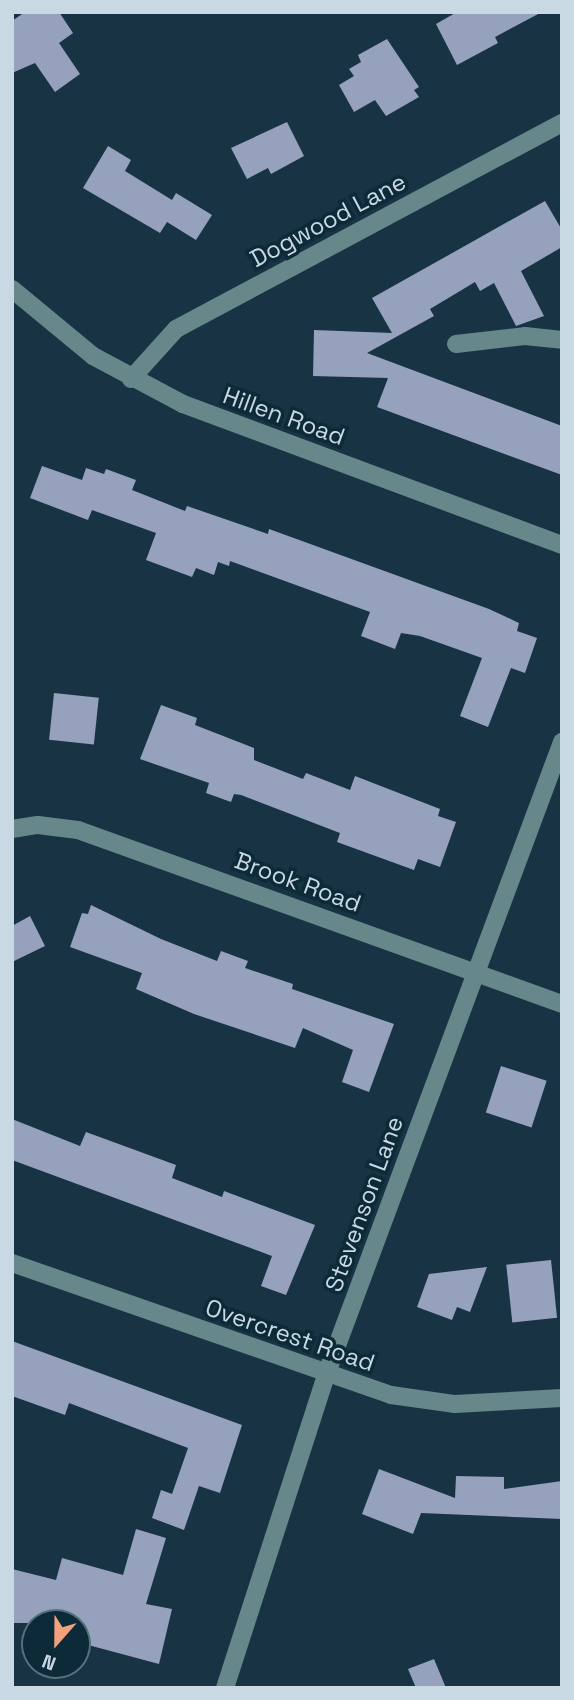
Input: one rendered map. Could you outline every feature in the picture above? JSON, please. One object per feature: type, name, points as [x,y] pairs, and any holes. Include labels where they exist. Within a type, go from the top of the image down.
[{"type":"street","name":"Dogwood Lane","points":[[131,379],[176,329],[562,123]]},
{"type":"street","name":"Hillen Road","points":[[12,289],[47,322],[131,379],[183,404],[562,545]]},
{"type":"street","points":[[456,344],[525,336],[562,340]]},
{"type":"street","name":"Stevenson Lane","points":[[225,1688],[326,1376],[562,742]]},
{"type":"street","name":"Brook Road","points":[[12,829],[38,825],[78,830],[562,1004]]},
{"type":"street","name":"Overcrest Road","points":[[12,1263],[326,1376],[391,1395],[455,1404],[562,1398]]},
{"type":"building","points":[[25,12],[59,12],[73,33],[59,43],[80,74],[55,92],[35,63],[12,73],[12,21]]},
{"type":"building","points":[[457,12],[542,12],[495,37],[498,43],[457,65],[436,24]]},
{"type":"building","points":[[387,39],[419,87],[414,90],[419,97],[386,116],[375,100],[354,112],[339,85],[354,76],[349,69],[361,62],[358,55]]},
{"type":"building","points":[[287,122],[304,156],[271,174],[268,168],[247,179],[231,148]]},
{"type":"building","points":[[108,146],[131,160],[125,171],[172,200],[176,193],[212,215],[196,240],[167,222],[160,233],[83,188]]},
{"type":"building","points":[[545,201],[562,230],[562,247],[521,271],[544,316],[516,326],[494,283],[480,291],[475,282],[430,309],[434,316],[367,353],[562,426],[562,475],[377,407],[388,378],[313,376],[314,330],[392,333],[372,298]]},
{"type":"building","points":[[42,466],[82,480],[86,468],[104,474],[106,469],[136,480],[132,490],[185,511],[187,506],[268,534],[269,529],[489,609],[519,623],[517,631],[537,638],[525,673],[511,668],[488,727],[460,716],[482,658],[420,636],[401,633],[395,649],[361,636],[370,612],[230,561],[229,566],[218,562],[214,575],[196,568],[192,577],[146,560],[156,533],[92,510],[88,520],[30,498]]},
{"type":"building","points":[[54,693],[99,698],[94,744],[49,740]]},
{"type":"building","points":[[161,705],[197,718],[195,725],[254,748],[254,760],[303,779],[306,773],[350,790],[355,776],[440,809],[438,816],[456,822],[440,867],[418,859],[414,870],[337,842],[340,833],[241,795],[234,794],[231,802],[206,793],[209,783],[140,759]]},
{"type":"building","points":[[91,905],[161,939],[217,961],[221,951],[248,961],[245,968],[293,984],[292,989],[394,1024],[369,1092],[342,1082],[353,1050],[303,1028],[295,1048],[194,1014],[136,989],[142,973],[70,947],[82,913],[88,914]]},
{"type":"building","points":[[30,916],[45,946],[12,962],[12,926]]},
{"type":"building","points":[[501,1066],[547,1081],[532,1127],[486,1113]]},
{"type":"building","points":[[12,1119],[80,1146],[86,1132],[176,1165],[172,1178],[222,1197],[224,1191],[315,1225],[286,1295],[261,1286],[272,1256],[12,1160]]},
{"type":"building","points":[[551,1260],[557,1318],[512,1322],[506,1265]]},
{"type":"building","points":[[487,1267],[470,1312],[457,1307],[452,1320],[417,1307],[429,1274]]},
{"type":"building","points":[[12,1341],[242,1425],[220,1493],[199,1486],[184,1530],[152,1518],[161,1490],[172,1494],[188,1448],[69,1403],[65,1415],[12,1396]]},
{"type":"building","points":[[379,1469],[455,1498],[456,1476],[504,1477],[504,1489],[562,1481],[562,1519],[421,1513],[413,1534],[362,1514]]},
{"type":"building","points":[[136,1529],[166,1538],[146,1604],[172,1609],[159,1664],[91,1646],[91,1609],[21,1609],[21,1623],[12,1623],[12,1569],[56,1580],[62,1558],[123,1575]]},
{"type":"building","points":[[434,1659],[446,1688],[416,1688],[408,1669]]}]
